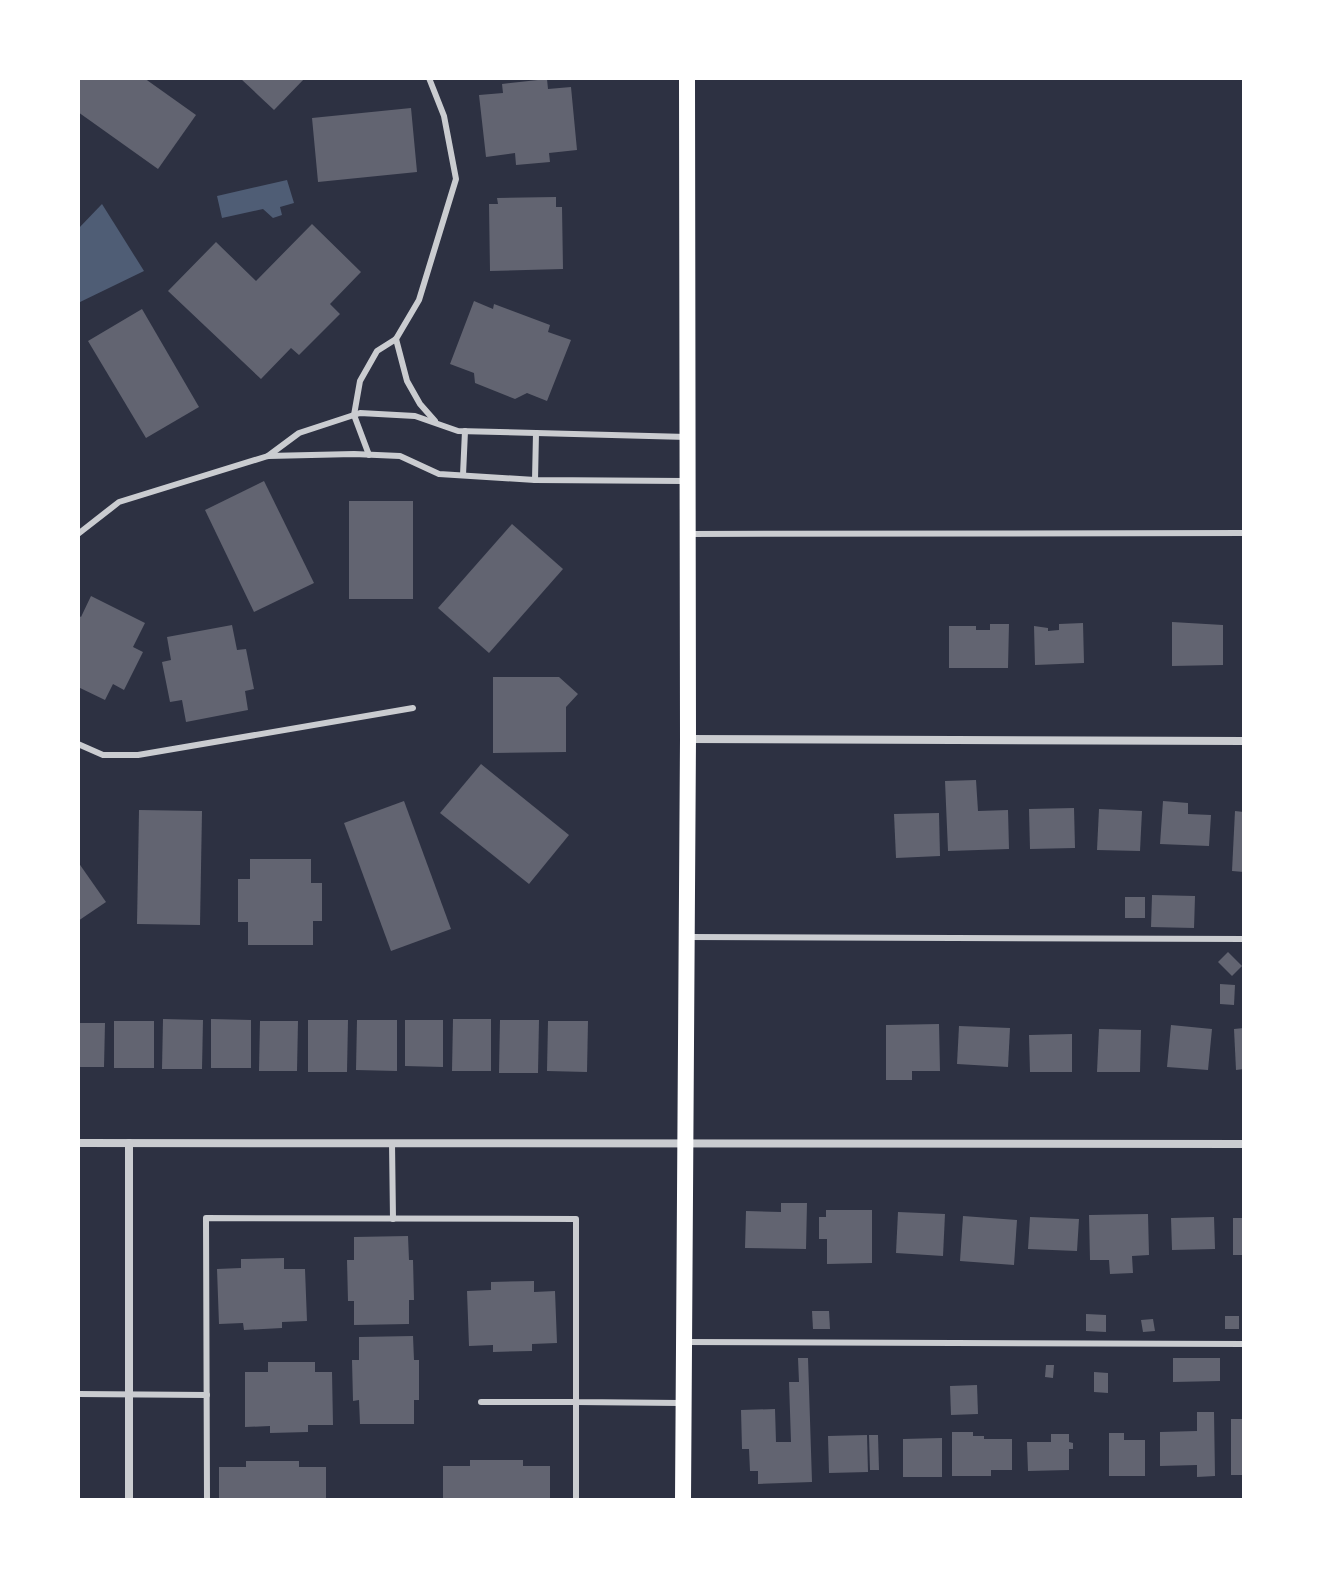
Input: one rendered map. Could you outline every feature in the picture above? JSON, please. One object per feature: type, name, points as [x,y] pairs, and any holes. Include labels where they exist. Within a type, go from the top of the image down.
[{"type":"main road","points":[[683,1500],[688,739],[687,78]]},
{"type":"street","points":[[688,739],[1244,741]]},
{"type":"street","points":[[78,1143],[1244,1144]]},
{"type":"street","points":[[129,1143],[129,1500]]},
{"type":"lane","points":[[369,455],[354,415],[360,381],[377,351],[396,339],[419,300],[456,179],[444,116],[429,78]]},
{"type":"lane","points":[[396,339],[407,381],[420,404],[437,424]]},
{"type":"lane","points":[[268,456],[299,433],[360,413],[415,416],[458,431],[688,437]]},
{"type":"lane","points":[[463,475],[465,431]]},
{"type":"lane","points":[[535,480],[536,433]]},
{"type":"lane","points":[[78,534],[119,502],[268,456],[400,456],[439,474],[535,480],[688,481]]},
{"type":"lane","points":[[688,534],[1244,533]]},
{"type":"lane","points":[[78,744],[103,755],[138,755],[413,708]]},
{"type":"lane","points":[[687,937],[1244,939]]},
{"type":"lane","points":[[392,1143],[393,1219]]},
{"type":"lane","points":[[207,1500],[206,1218],[576,1219],[576,1500]]},
{"type":"lane","points":[[684,1342],[1244,1344]]},
{"type":"lane","points":[[78,1394],[207,1395]]},
{"type":"lane","points":[[481,1402],[683,1403]]},
{"type":"water","points":[[287,180],[294,203],[280,207],[282,215],[273,218],[263,209],[222,218],[217,196]]},
{"type":"water","points":[[102,204],[144,271],[78,303],[78,229]]},
{"type":"building","points":[[78,78],[144,78],[196,115],[158,169],[78,112]]},
{"type":"building","points":[[240,78],[305,78],[274,110]]},
{"type":"building","points":[[547,79],[548,89],[571,87],[577,150],[549,153],[550,162],[516,165],[515,153],[486,157],[479,95],[503,93],[502,84]]},
{"type":"building","points":[[411,108],[417,172],[318,182],[312,118]]},
{"type":"building","points":[[556,197],[556,207],[562,207],[563,269],[490,271],[489,204],[498,204],[497,198]]},
{"type":"building","points":[[312,224],[361,272],[330,304],[340,314],[299,355],[291,348],[261,379],[168,291],[216,242],[256,281]]},
{"type":"building","points":[[474,301],[493,309],[494,304],[550,325],[548,332],[571,340],[547,401],[527,393],[515,399],[475,383],[474,373],[450,364]]},
{"type":"building","points":[[142,309],[199,407],[146,438],[88,341]]},
{"type":"building","points":[[264,481],[314,583],[254,612],[205,510]]},
{"type":"building","points":[[349,501],[413,501],[413,599],[349,599]]},
{"type":"building","points":[[512,524],[563,569],[489,653],[438,608]]},
{"type":"building","points":[[91,596],[145,623],[133,647],[143,652],[124,690],[113,684],[105,700],[78,687],[78,615],[81,617]]},
{"type":"building","points":[[1172,622],[1223,625],[1223,665],[1172,666]]},
{"type":"building","points":[[1083,623],[1084,663],[1035,665],[1034,626],[1048,628],[1048,631],[1059,630],[1059,624]]},
{"type":"building","points":[[990,624],[1009,624],[1008,668],[949,668],[949,626],[976,626],[976,630],[990,630]]},
{"type":"building","points":[[232,625],[237,650],[246,649],[254,689],[245,691],[248,710],[186,722],[182,700],[170,702],[162,662],[171,660],[167,637]]},
{"type":"building","points":[[493,677],[559,677],[578,694],[566,707],[566,752],[493,753]]},
{"type":"building","points":[[481,764],[569,835],[529,884],[440,813]]},
{"type":"building","points":[[976,780],[978,811],[1008,810],[1009,849],[948,851],[945,781]]},
{"type":"building","points":[[404,801],[451,929],[391,951],[344,823]]},
{"type":"building","points":[[1163,801],[1188,803],[1188,814],[1211,815],[1209,846],[1160,844]]},
{"type":"building","points":[[1074,808],[1075,848],[1030,849],[1029,809]]},
{"type":"building","points":[[1099,809],[1142,811],[1140,851],[1097,850]]},
{"type":"building","points":[[139,810],[202,811],[200,925],[137,924]]},
{"type":"building","points":[[1235,811],[1244,812],[1244,872],[1232,871]]},
{"type":"building","points":[[939,813],[940,856],[896,858],[894,814]]},
{"type":"building","points":[[250,859],[311,859],[311,883],[322,883],[322,921],[313,921],[313,945],[248,945],[248,922],[238,922],[238,879],[250,879]]},
{"type":"building","points":[[78,862],[106,902],[78,921]]},
{"type":"building","points":[[1152,895],[1195,896],[1194,928],[1151,927]]},
{"type":"building","points":[[1125,897],[1145,897],[1145,918],[1125,918]]},
{"type":"building","points":[[1228,952],[1242,966],[1232,976],[1218,962]]},
{"type":"building","points":[[1220,984],[1235,985],[1234,1005],[1220,1004]]},
{"type":"building","points":[[163,1019],[203,1020],[202,1069],[162,1069]]},
{"type":"building","points":[[211,1019],[251,1020],[251,1068],[211,1068]]},
{"type":"building","points":[[453,1019],[491,1019],[491,1071],[452,1071]]},
{"type":"building","points":[[308,1020],[348,1020],[347,1072],[308,1072]]},
{"type":"building","points":[[357,1020],[397,1020],[397,1071],[356,1070]]},
{"type":"building","points":[[405,1020],[443,1020],[443,1067],[405,1066]]},
{"type":"building","points":[[500,1020],[539,1020],[538,1073],[499,1073]]},
{"type":"building","points":[[114,1021],[154,1021],[154,1068],[114,1068]]},
{"type":"building","points":[[260,1021],[298,1021],[297,1071],[259,1071]]},
{"type":"building","points":[[548,1021],[588,1021],[587,1072],[547,1071]]},
{"type":"building","points":[[78,1023],[105,1023],[104,1067],[78,1067]]},
{"type":"building","points":[[939,1024],[940,1071],[912,1071],[912,1080],[886,1080],[886,1025]]},
{"type":"building","points":[[1171,1025],[1212,1029],[1208,1070],[1167,1067]]},
{"type":"building","points":[[959,1026],[1010,1028],[1008,1067],[957,1064]]},
{"type":"building","points":[[1244,1028],[1244,1069],[1236,1070],[1234,1029]]},
{"type":"building","points":[[1099,1029],[1141,1030],[1140,1072],[1097,1072]]},
{"type":"building","points":[[1072,1034],[1072,1072],[1030,1072],[1029,1035]]},
{"type":"building","points":[[781,1203],[807,1203],[806,1249],[745,1248],[746,1211],[781,1212]]},
{"type":"building","points":[[826,1210],[872,1210],[872,1263],[827,1264],[827,1239],[819,1239],[819,1217],[826,1217]]},
{"type":"building","points":[[898,1212],[945,1214],[943,1256],[896,1253]]},
{"type":"building","points":[[1148,1214],[1149,1255],[1132,1256],[1133,1273],[1110,1274],[1109,1260],[1090,1260],[1089,1215]]},
{"type":"building","points":[[963,1216],[1017,1220],[1014,1265],[960,1261]]},
{"type":"building","points":[[1030,1217],[1079,1219],[1077,1251],[1028,1249]]},
{"type":"building","points":[[1214,1217],[1215,1249],[1172,1250],[1171,1218]]},
{"type":"building","points":[[1233,1218],[1244,1218],[1244,1255],[1233,1255]]},
{"type":"building","points":[[408,1236],[409,1260],[413,1260],[414,1300],[409,1300],[409,1324],[354,1325],[354,1301],[348,1301],[347,1260],[354,1260],[354,1237]]},
{"type":"building","points":[[284,1258],[284,1269],[305,1269],[307,1321],[282,1322],[282,1328],[244,1330],[243,1323],[219,1324],[217,1269],[241,1268],[241,1259]]},
{"type":"building","points":[[534,1281],[534,1292],[555,1291],[557,1343],[532,1344],[532,1351],[493,1352],[493,1345],[469,1346],[467,1291],[491,1290],[491,1282]]},
{"type":"building","points":[[812,1311],[829,1311],[830,1329],[813,1329]]},
{"type":"building","points":[[1086,1314],[1106,1315],[1106,1332],[1086,1331]]},
{"type":"building","points":[[1225,1316],[1239,1316],[1239,1329],[1225,1329]]},
{"type":"building","points":[[1153,1319],[1155,1331],[1143,1332],[1141,1320]]},
{"type":"building","points":[[413,1336],[414,1360],[419,1360],[419,1400],[414,1400],[414,1424],[360,1424],[359,1400],[353,1401],[352,1360],[359,1360],[359,1337]]},
{"type":"building","points":[[798,1358],[808,1358],[812,1482],[758,1484],[758,1471],[750,1471],[749,1449],[742,1449],[741,1410],[775,1409],[776,1442],[791,1442],[789,1382],[799,1382]]},
{"type":"building","points":[[1173,1358],[1220,1358],[1220,1381],[1173,1382]]},
{"type":"building","points":[[268,1362],[315,1362],[315,1372],[332,1372],[333,1425],[308,1425],[308,1432],[270,1433],[270,1426],[245,1427],[245,1372],[268,1372]]},
{"type":"building","points":[[1046,1365],[1054,1365],[1053,1378],[1045,1377]]},
{"type":"building","points":[[1094,1372],[1108,1373],[1108,1393],[1094,1392]]},
{"type":"building","points":[[977,1385],[978,1414],[951,1415],[950,1386]]},
{"type":"building","points":[[1197,1412],[1214,1412],[1215,1476],[1197,1477],[1197,1465],[1160,1466],[1160,1432],[1197,1431]]},
{"type":"building","points":[[1231,1419],[1244,1419],[1244,1475],[1231,1475]]},
{"type":"building","points":[[952,1432],[973,1432],[973,1436],[984,1436],[984,1439],[1012,1439],[1012,1470],[991,1470],[991,1476],[952,1476]]},
{"type":"building","points":[[1109,1433],[1124,1433],[1124,1440],[1145,1440],[1145,1476],[1109,1476]]},
{"type":"building","points":[[1051,1434],[1069,1434],[1073,1449],[1069,1449],[1069,1470],[1028,1471],[1027,1442],[1051,1442]]},
{"type":"building","points":[[867,1435],[868,1472],[829,1473],[828,1436]]},
{"type":"building","points":[[869,1435],[878,1435],[879,1470],[870,1470]]},
{"type":"building","points":[[942,1438],[942,1477],[903,1477],[903,1439]]},
{"type":"building","points":[[470,1460],[523,1460],[523,1466],[550,1466],[550,1500],[443,1500],[443,1466],[470,1466]]},
{"type":"building","points":[[246,1461],[299,1461],[299,1467],[326,1467],[326,1500],[219,1500],[219,1467],[246,1467]]}]
